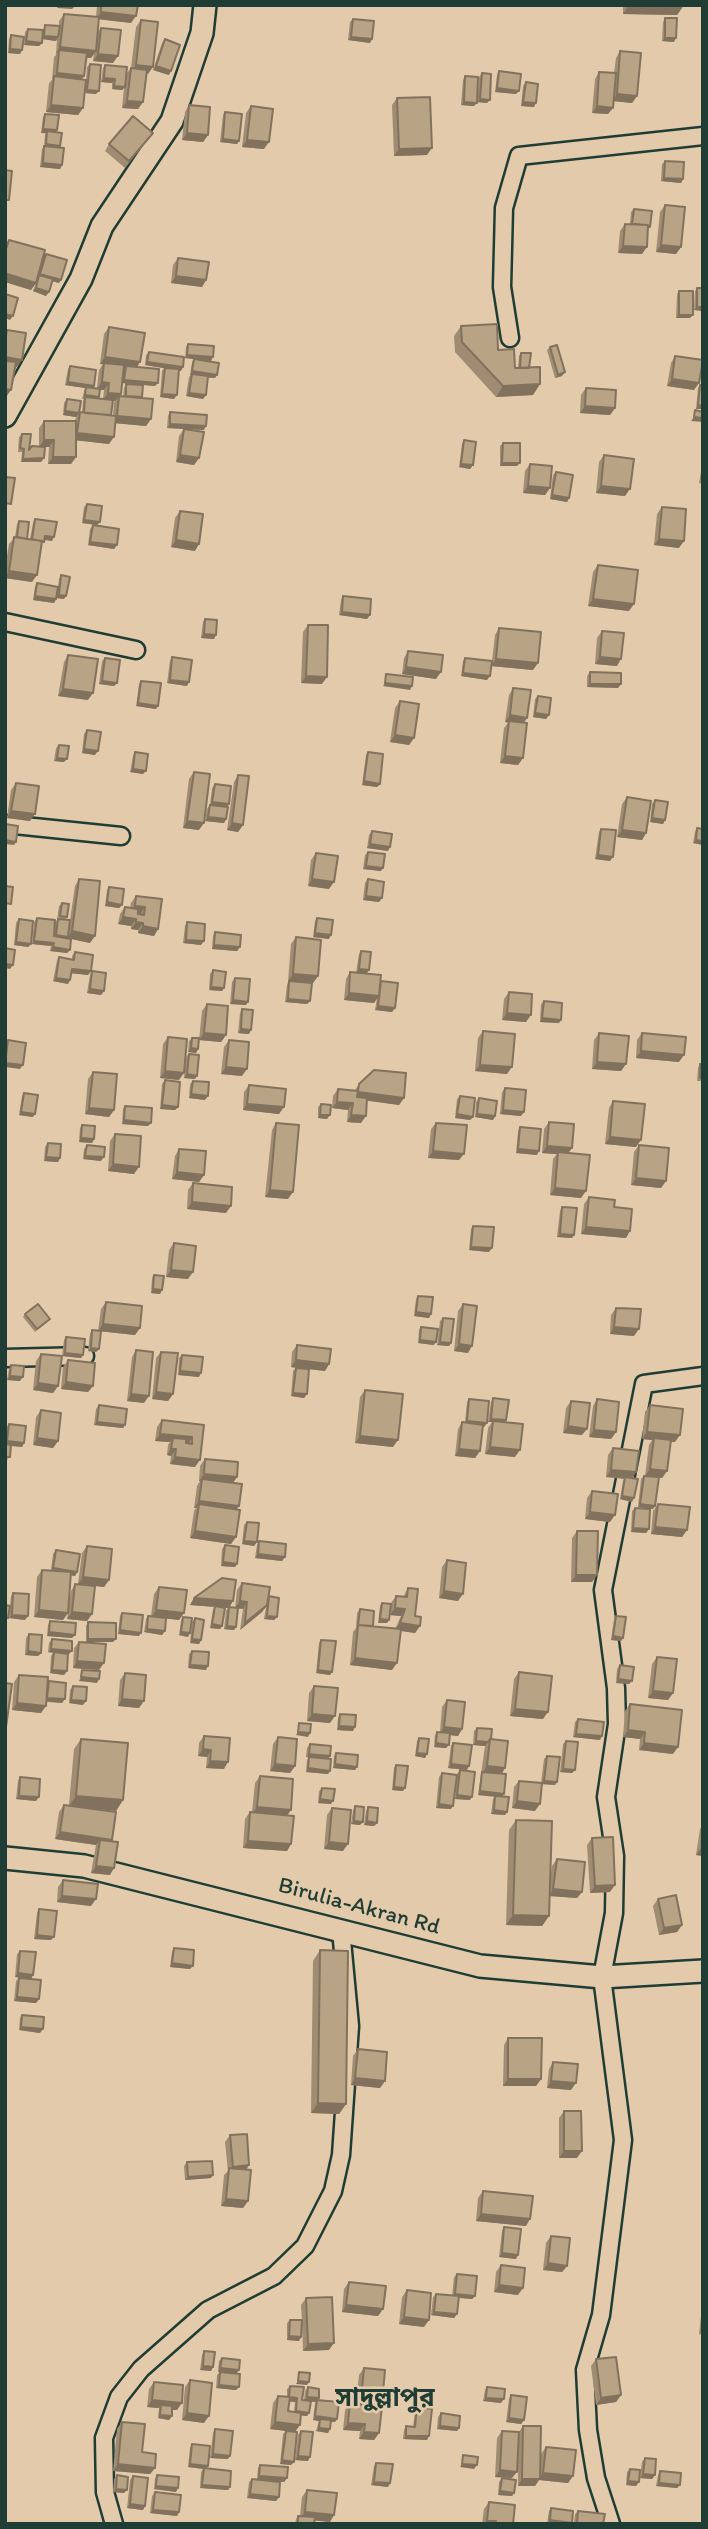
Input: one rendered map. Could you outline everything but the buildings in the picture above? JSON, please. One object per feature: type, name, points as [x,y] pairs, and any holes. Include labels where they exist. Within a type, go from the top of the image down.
[{"type":"street","points":[[5,416],[81,279],[102,226],[172,121],[202,33],[205,5]]},
{"type":"street","points":[[510,338],[502,287],[504,208],[519,156],[703,136]]},
{"type":"street","points":[[5,622],[136,650]]},
{"type":"street","points":[[5,824],[121,836]]},
{"type":"street","points":[[5,1358],[85,1356]]},
{"type":"street","points":[[611,2524],[597,2479],[588,2430],[585,2370],[601,2315],[623,2140],[602,1977],[614,1913],[615,1856],[606,1797],[617,1724],[616,1688],[603,1590],[644,1384],[703,1376]]},
{"type":"street","name":"Birulia-Akran Rd","points":[[5,1858],[84,1866],[480,1966],[602,1977],[703,1972]]},
{"type":"street","points":[[114,2524],[105,2492],[104,2438],[119,2397],[141,2369],[208,2310],[274,2276],[282,2269],[305,2246],[333,2191],[341,2155],[350,2026],[341,1930]]},
{"type":"district","name":"সাদুল্লাপুর","points":[[385,2399]]}]
